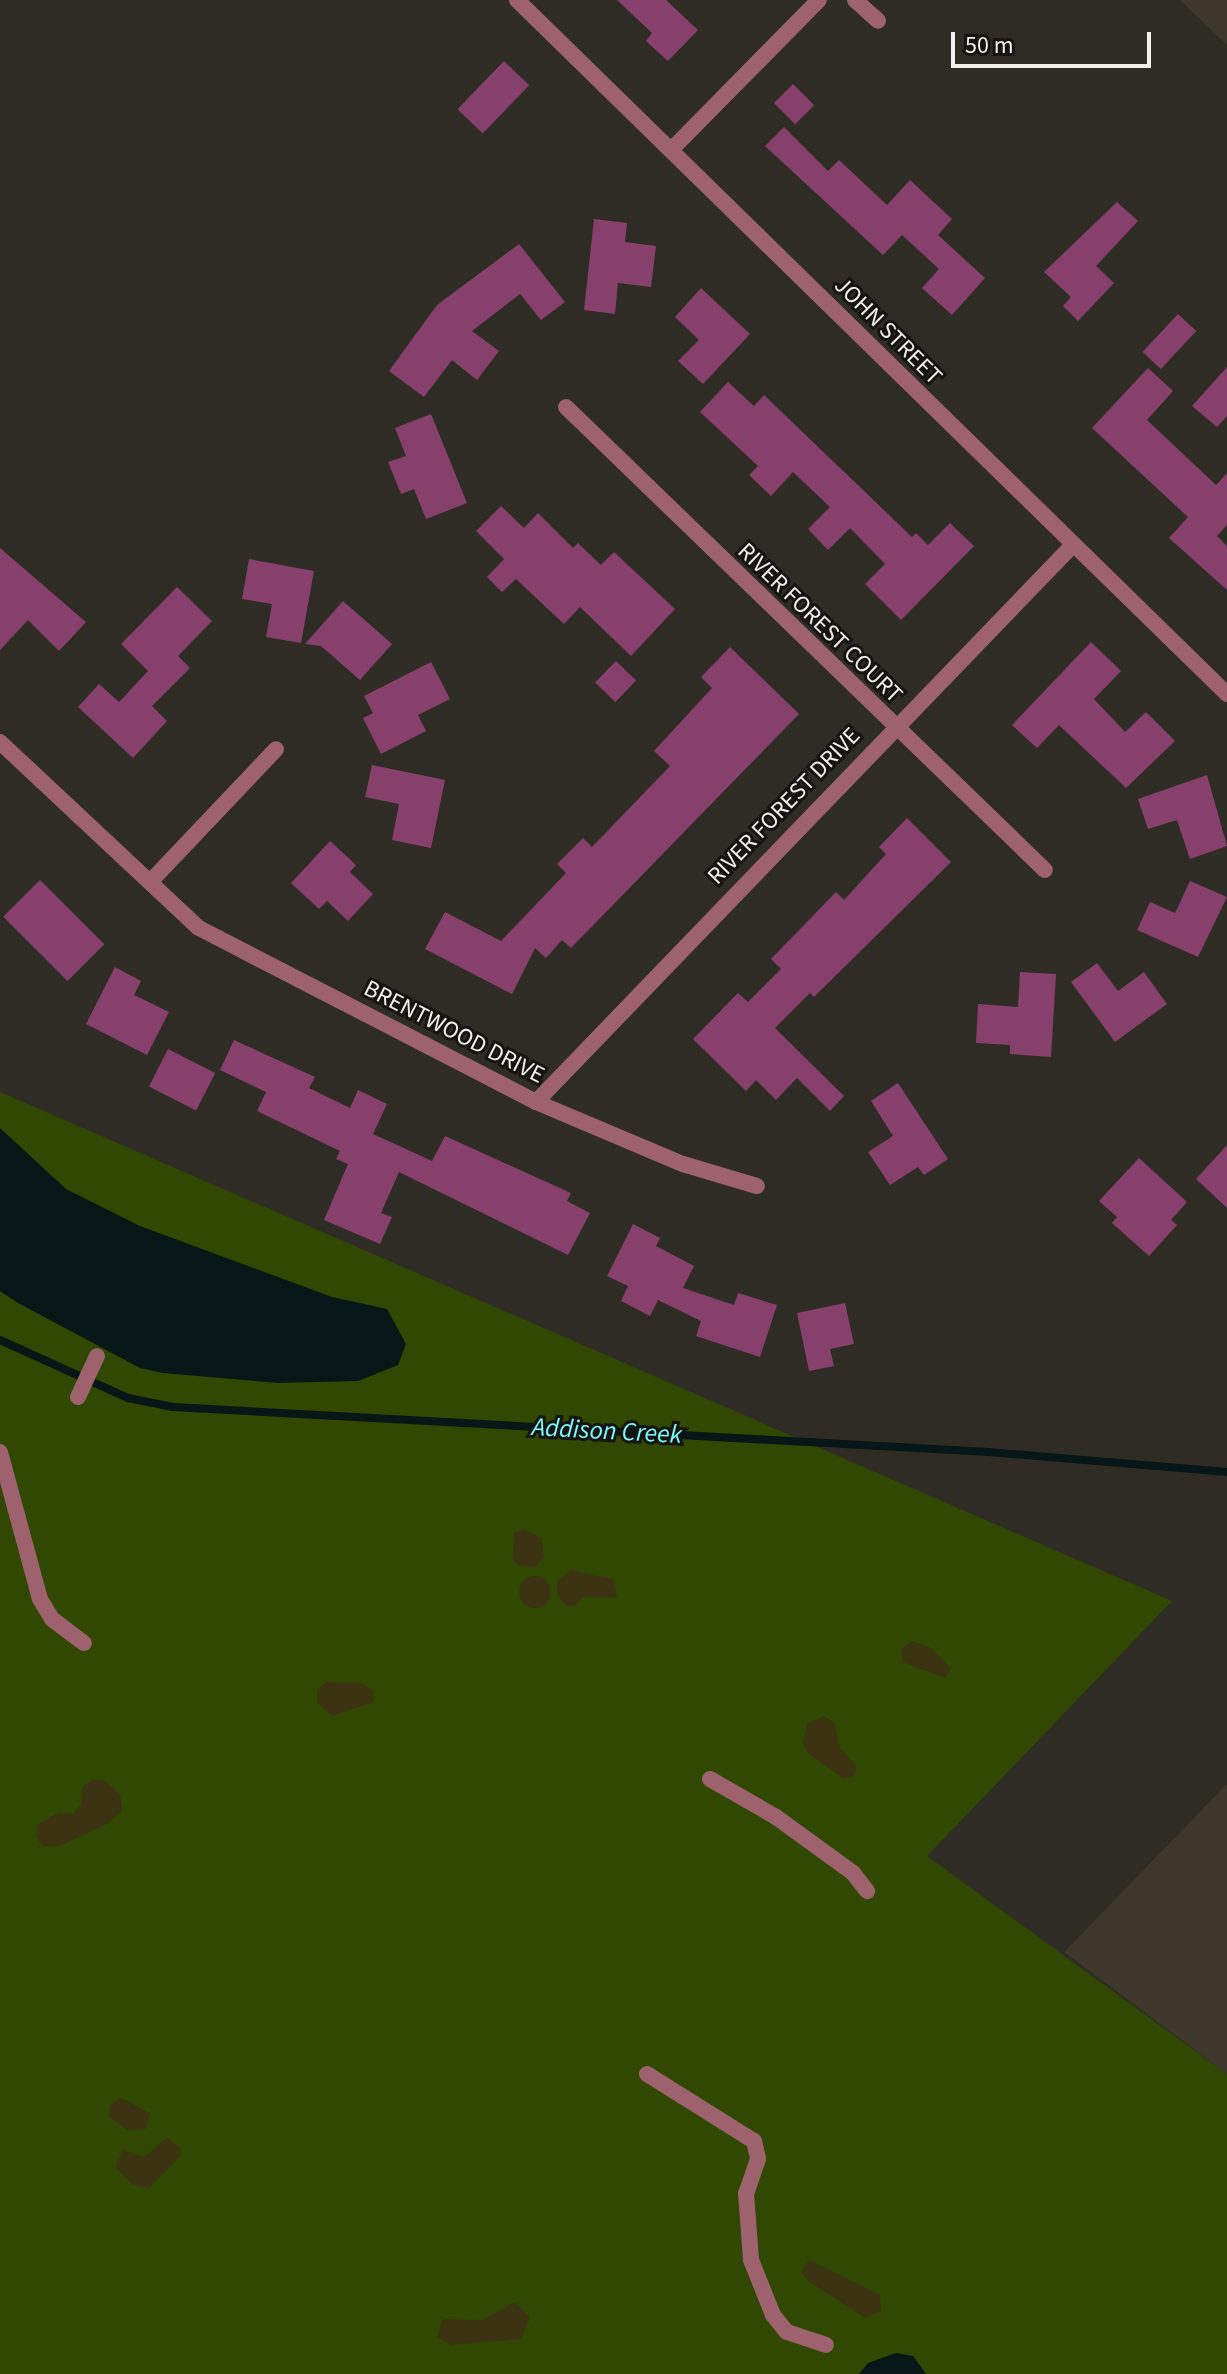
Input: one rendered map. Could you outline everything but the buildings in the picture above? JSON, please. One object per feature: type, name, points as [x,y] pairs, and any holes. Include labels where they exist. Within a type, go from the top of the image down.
[{"type":"street","name":"JOHN STREET","points":[[517,0],[672,149],[1071,547],[1227,694]]},
{"type":"street","points":[[672,149],[819,0]]},
{"type":"street","points":[[855,0],[878,21]]},
{"type":"street","name":"RIVER FOREST COURT","points":[[566,407],[892,728],[1045,870]]},
{"type":"street","name":"RIVER FOREST DRIVE","points":[[536,1102],[892,728],[1071,547]]},
{"type":"street","points":[[150,882],[276,749]]},
{"type":"street","name":"BRENTWOOD DRIVE","points":[[3,751],[199,928],[536,1102],[683,1164],[757,1186]]},
{"type":"street","points":[[78,1397],[95,1360]]},
{"type":"street","points":[[0,1452],[40,1599],[52,1619],[84,1643]]},
{"type":"street","points":[[710,1779],[776,1817],[853,1873],[867,1891]]},
{"type":"street","points":[[647,2074],[754,2141],[758,2159],[746,2193],[751,2260],[773,2315],[787,2332],[826,2345]]},
{"type":"shaded area","points":[[1180,0],[1227,0],[1227,45]]},
{"type":"shaded area","points":[[0,1128],[66,1189],[140,1226],[332,1297],[387,1309],[406,1344],[398,1365],[358,1381],[278,1383],[163,1373],[140,1368],[18,1303],[0,1291]]},
{"type":"shaded area","points":[[1227,1784],[1227,2074],[1064,1952]]},
{"type":"shaded area","points":[[896,2353],[913,2356],[926,2374],[859,2374],[868,2363]]},
{"type":"green space","points":[[0,1092],[1172,1601],[927,1856],[1227,2074],[1227,2374],[0,2374]]},
{"type":"sand","points":[[525,1529],[542,1539],[544,1557],[535,1567],[519,1566],[513,1559],[514,1533]]},
{"type":"sand","points":[[570,1570],[614,1579],[617,1598],[583,1597],[575,1606],[566,1606],[557,1594],[557,1582]]},
{"type":"sand","points":[[535,1576],[547,1580],[551,1592],[547,1604],[535,1608],[523,1604],[519,1592],[523,1580]]},
{"type":"sand","points":[[912,1641],[929,1647],[947,1664],[951,1669],[945,1678],[903,1662],[901,1649]]},
{"type":"sand","points":[[326,1682],[362,1683],[372,1690],[374,1702],[332,1716],[317,1702],[317,1690]]},
{"type":"sand","points":[[824,1716],[834,1723],[840,1748],[857,1767],[853,1777],[843,1778],[809,1754],[803,1743],[807,1724]]},
{"type":"sand","points":[[91,1780],[103,1780],[120,1794],[122,1811],[107,1824],[57,1847],[42,1846],[36,1836],[37,1825],[59,1812],[73,1814],[81,1804],[82,1788]]},
{"type":"sand","points":[[121,2098],[150,2113],[146,2129],[127,2130],[109,2116],[111,2104]]},
{"type":"sand","points":[[167,2138],[181,2149],[181,2155],[149,2188],[132,2184],[115,2167],[123,2150],[144,2157]]},
{"type":"sand","points":[[809,2260],[880,2295],[881,2311],[865,2318],[808,2281],[801,2272]]},
{"type":"sand","points":[[515,2302],[530,2318],[521,2339],[451,2345],[437,2337],[443,2319],[482,2320]]},
{"type":"waterway","name":"Addison Creek","points":[[0,1340],[128,1398],[173,1407],[989,1452],[1227,1472]]}]
